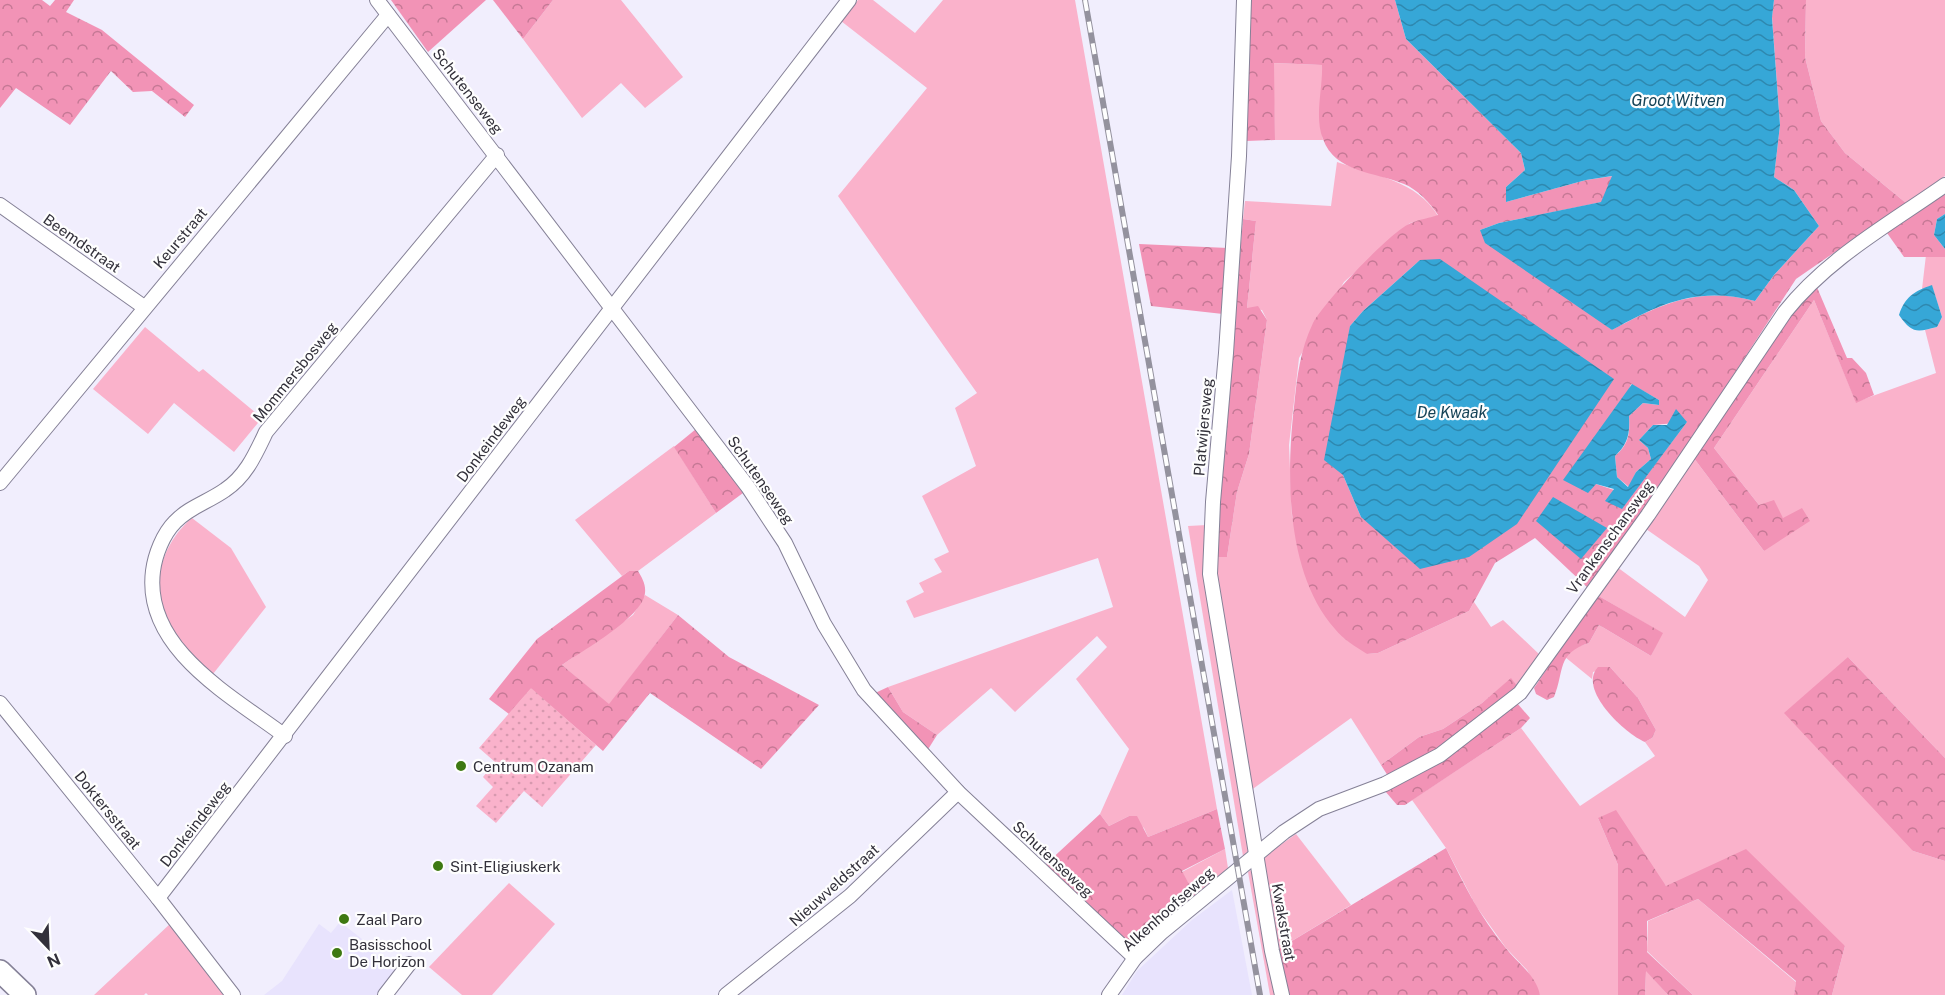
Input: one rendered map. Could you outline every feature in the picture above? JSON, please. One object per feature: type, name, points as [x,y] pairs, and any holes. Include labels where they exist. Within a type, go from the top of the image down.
[{"type":"main road","points":[[0,971],[25,995]]},
{"type":"street","name":"Schutenseweg","points":[[376,0],[497,155],[748,487],[785,543],[850,672],[864,690],[958,792],[1135,958]]},
{"type":"street","name":"Donkeindeweg","points":[[158,898],[285,736],[849,0]]},
{"type":"street","name":"Platwijersweg","points":[[1244,0],[1239,156],[1227,353],[1213,502],[1210,574],[1256,854]]},
{"type":"street","name":"Keurstraat","points":[[0,483],[388,15]]},
{"type":"street","name":"Mommersbosweg","points":[[285,736],[204,673],[170,639],[152,601],[154,561],[173,524],[185,513],[225,490],[241,477],[266,432],[497,155]]},
{"type":"street","name":"Vrankenschansweg","points":[[1256,854],[1319,809],[1386,784],[1440,755],[1520,693],[1648,515],[1785,312],[1806,285],[1853,247],[1945,186]]},
{"type":"street","name":"Beemdstraat","points":[[0,205],[144,307]]},
{"type":"street","name":"Doktersstraat","points":[[0,703],[158,898],[233,995]]},
{"type":"street","name":"Nieuwveldstraat","points":[[726,995],[806,934],[958,792]]},
{"type":"street","name":"Alkenhoofseweg","points":[[1109,995],[1135,958],[1162,932],[1256,854]]},
{"type":"street","name":"Kwakstraat","points":[[1256,854],[1272,951],[1282,995]]},
{"type":"street","points":[[385,995],[409,964]]},
{"type":"shaded area","points":[[553,0],[621,0],[683,77],[645,108],[621,83],[582,118],[523,39]]},
{"type":"shaded area","points":[[858,0],[873,0],[915,33],[943,0],[1075,0],[1217,809],[1148,837],[1144,828],[1129,816],[1109,826],[1100,814],[1129,749],[1076,679],[1107,647],[1097,636],[1015,712],[991,688],[937,735],[903,712],[888,687],[1113,607],[1098,558],[914,618],[906,601],[924,592],[919,583],[942,572],[934,559],[949,552],[922,496],[976,466],[955,408],[977,393],[838,196],[927,88],[841,21]]},
{"type":"shaded area","points":[[1806,0],[1945,0],[1945,176],[1906,203],[1845,153],[1821,121],[1805,57]]},
{"type":"shaded area","points":[[1273,63],[1323,65],[1320,121],[1323,140],[1275,140]]},
{"type":"shaded area","points":[[1337,162],[1407,187],[1429,204],[1438,216],[1410,223],[1344,282],[1299,358],[1289,445],[1292,517],[1367,654],[1378,653],[1469,611],[1474,602],[1491,627],[1503,620],[1540,655],[1518,687],[1511,679],[1482,703],[1443,729],[1419,737],[1381,765],[1351,718],[1250,791],[1221,622],[1215,557],[1227,557],[1237,492],[1249,454],[1267,320],[1262,310],[1247,308],[1256,221],[1243,219],[1245,201],[1331,206]]},
{"type":"shaded area","points":[[1926,255],[1945,257],[1945,758],[1848,657],[1913,851],[1945,861],[1945,995],[1832,995],[1845,946],[1666,886],[1598,818],[1618,865],[1618,995],[1540,995],[1527,970],[1506,948],[1476,906],[1446,848],[1412,800],[1521,728],[1580,806],[1655,756],[1645,742],[1652,738],[1656,730],[1638,698],[1610,667],[1593,672],[1592,679],[1565,657],[1574,648],[1589,643],[1599,625],[1651,656],[1662,633],[1597,595],[1617,567],[1685,617],[1708,580],[1699,566],[1646,529],[1693,457],[1764,551],[1783,518],[1759,505],[1714,448],[1814,300],[1856,402],[1936,373],[1925,330],[1937,327],[1942,317],[1932,286],[1922,289]]},
{"type":"shaded area","points":[[145,327],[199,372],[203,369],[262,418],[234,452],[174,403],[148,434],[93,389]]},
{"type":"shaded area","points":[[674,446],[716,513],[638,571],[629,571],[622,576],[575,520]]},
{"type":"shaded area","points":[[192,518],[231,548],[266,607],[213,674],[176,638],[161,607],[160,575],[164,559],[180,530]]},
{"type":"shaded area","points":[[1207,525],[1251,848],[1243,856],[1188,526]]},
{"type":"shaded area","points":[[645,595],[678,615],[609,705],[562,665],[633,615]]},
{"type":"shaded area","points":[[531,688],[596,745],[542,807],[524,791],[496,823],[476,806],[493,787],[483,777],[495,762],[479,748]]},
{"type":"shaded area","points":[[1296,834],[1351,905],[1277,950],[1264,862],[1266,855]]},
{"type":"shaded area","points":[[1225,849],[1228,868],[1195,895],[1182,872]]},
{"type":"shaded area","points":[[1253,869],[1277,995],[1270,995],[1248,872]]},
{"type":"shaded area","points":[[509,883],[555,924],[492,995],[462,995],[429,967]]},
{"type":"shaded area","points":[[1232,890],[1252,995],[1122,995],[1137,971],[1192,920]]},
{"type":"shaded area","points":[[1698,899],[1796,982],[1794,995],[1693,995],[1647,951],[1648,921]]},
{"type":"shaded area","name":"Basisschool De Horizon","points":[[340,922],[362,939],[360,943],[397,971],[378,995],[264,995],[282,981],[319,924],[331,933]]},
{"type":"shaded area","points":[[171,923],[226,995],[148,995],[146,993],[144,995],[94,995]]},
{"type":"shaded area","points":[[1646,970],[1668,995],[1645,995]]},
{"type":"green space","points":[[0,0],[42,0],[50,6],[55,0],[74,0],[66,12],[102,30],[194,105],[185,117],[152,91],[133,92],[111,71],[70,125],[16,88],[0,108]]},
{"type":"green space","points":[[391,0],[486,0],[428,52]]},
{"type":"green space","points":[[493,0],[553,0],[523,39]]},
{"type":"green space","points":[[1250,0],[1395,0],[1406,39],[1521,153],[1525,170],[1506,187],[1506,202],[1586,180],[1613,176],[1602,202],[1499,223],[1480,230],[1612,330],[1647,312],[1681,300],[1715,296],[1755,301],[1774,275],[1819,226],[1794,190],[1774,177],[1780,125],[1772,17],[1774,0],[1806,0],[1805,57],[1821,121],[1845,153],[1906,203],[1796,279],[1640,518],[1587,587],[1535,538],[1495,563],[1469,611],[1378,653],[1367,654],[1338,633],[1319,606],[1307,581],[1298,553],[1293,523],[1290,463],[1298,374],[1305,343],[1313,323],[1344,284],[1401,229],[1414,222],[1438,215],[1423,197],[1409,186],[1358,170],[1337,159],[1329,150],[1323,139],[1319,121],[1322,65],[1274,63],[1275,140],[1246,141]],"holes":[[[1420,260],[1361,517],[1343,475],[1350,326],[1363,311]],[[1631,384],[1659,400],[1659,405],[1643,403],[1629,416],[1628,438],[1615,456],[1617,477],[1629,487],[1636,472],[1651,459],[1648,448],[1639,440],[1653,425],[1687,422],[1622,508],[1614,490],[1596,484]]]},
{"type":"green space","points":[[1945,194],[1945,214],[1937,219],[1934,235],[1945,249],[1945,257],[1904,257],[1887,233]]},
{"type":"green space","points":[[1243,219],[1256,221],[1247,308],[1258,306],[1267,320],[1249,454],[1237,492],[1227,557],[1215,557]]},
{"type":"green space","points":[[1139,244],[1228,248],[1223,314],[1151,306]]},
{"type":"green space","points":[[1816,285],[1847,358],[1852,358],[1866,373],[1874,395],[1856,403],[1814,300],[1714,448],[1759,505],[1774,500],[1783,518],[1802,508],[1810,521],[1764,551],[1693,457],[1805,294]]},
{"type":"green space","points":[[696,429],[743,493],[716,513],[674,447]]},
{"type":"green space","points":[[629,571],[638,571],[643,581],[645,593],[642,602],[623,623],[562,665],[609,704],[678,615],[729,657],[819,705],[761,769],[650,693],[603,751],[531,689],[509,714],[489,699],[537,639]]},
{"type":"green space","points":[[1597,595],[1663,633],[1651,656],[1599,625],[1589,643],[1578,647],[1566,658],[1554,697],[1547,700],[1536,694],[1534,688]]},
{"type":"green space","points":[[1848,657],[1945,758],[1945,861],[1913,851],[1784,713]]},
{"type":"green space","points":[[1598,667],[1610,667],[1638,698],[1656,730],[1652,738],[1645,742],[1636,737],[1606,710],[1594,687],[1593,676]]},
{"type":"green space","points":[[1511,678],[1518,687],[1438,749],[1388,776],[1381,765],[1419,737],[1443,729],[1482,703]]},
{"type":"green space","points":[[888,687],[903,712],[937,735],[927,751],[873,694]]},
{"type":"green space","points":[[1517,703],[1530,718],[1521,728],[1405,805],[1397,805],[1385,791]]},
{"type":"green space","points":[[1217,809],[1225,849],[1182,871],[1195,895],[1138,944],[1131,944],[1103,921],[1046,864],[1100,814],[1109,826],[1129,816],[1137,816],[1148,837]]},
{"type":"green space","points":[[1616,810],[1666,886],[1746,849],[1845,946],[1832,995],[1794,995],[1796,981],[1698,899],[1647,921],[1647,952],[1693,995],[1668,995],[1646,971],[1645,995],[1618,995],[1618,865],[1598,818]]},
{"type":"green space","points":[[1446,848],[1480,912],[1496,936],[1535,981],[1540,995],[1287,995],[1277,950]]},
{"type":"water","name":"Groot Witven","points":[[1395,0],[1774,0],[1772,18],[1780,125],[1774,177],[1794,190],[1819,226],[1774,275],[1755,301],[1716,295],[1698,296],[1664,305],[1612,330],[1485,243],[1480,230],[1499,223],[1601,202],[1612,176],[1586,180],[1506,202],[1506,187],[1525,170],[1521,153],[1406,39]]},
{"type":"water","points":[[1945,214],[1945,249],[1934,235],[1937,219]]},
{"type":"water","name":"De Kwaak","points":[[1440,259],[1614,379],[1517,524],[1469,557],[1420,569],[1361,517],[1343,475],[1324,460],[1350,326],[1363,311],[1420,260]]},
{"type":"water","points":[[1932,285],[1942,317],[1937,327],[1915,330],[1908,326],[1899,315],[1901,309],[1911,296]]},
{"type":"water","points":[[1632,384],[1659,400],[1659,405],[1643,403],[1629,416],[1627,438],[1615,456],[1617,477],[1628,487],[1636,472],[1651,459],[1648,448],[1639,440],[1653,425],[1667,425],[1676,409],[1687,422],[1622,509],[1605,501],[1614,489],[1596,484],[1588,493],[1563,480]]},
{"type":"water","points":[[1553,497],[1607,528],[1581,559],[1536,521]]},
{"type":"railway","points":[[1085,0],[1260,995]]},
{"type":"place","name":"Centrum Ozanam","points":[[461,766]]},
{"type":"place","name":"Sint-Eligiuskerk","points":[[438,866]]},
{"type":"place","name":"Zaal Paro","points":[[344,919]]},
{"type":"place","name":"Basisschool De Horizon","points":[[337,953]]}]
